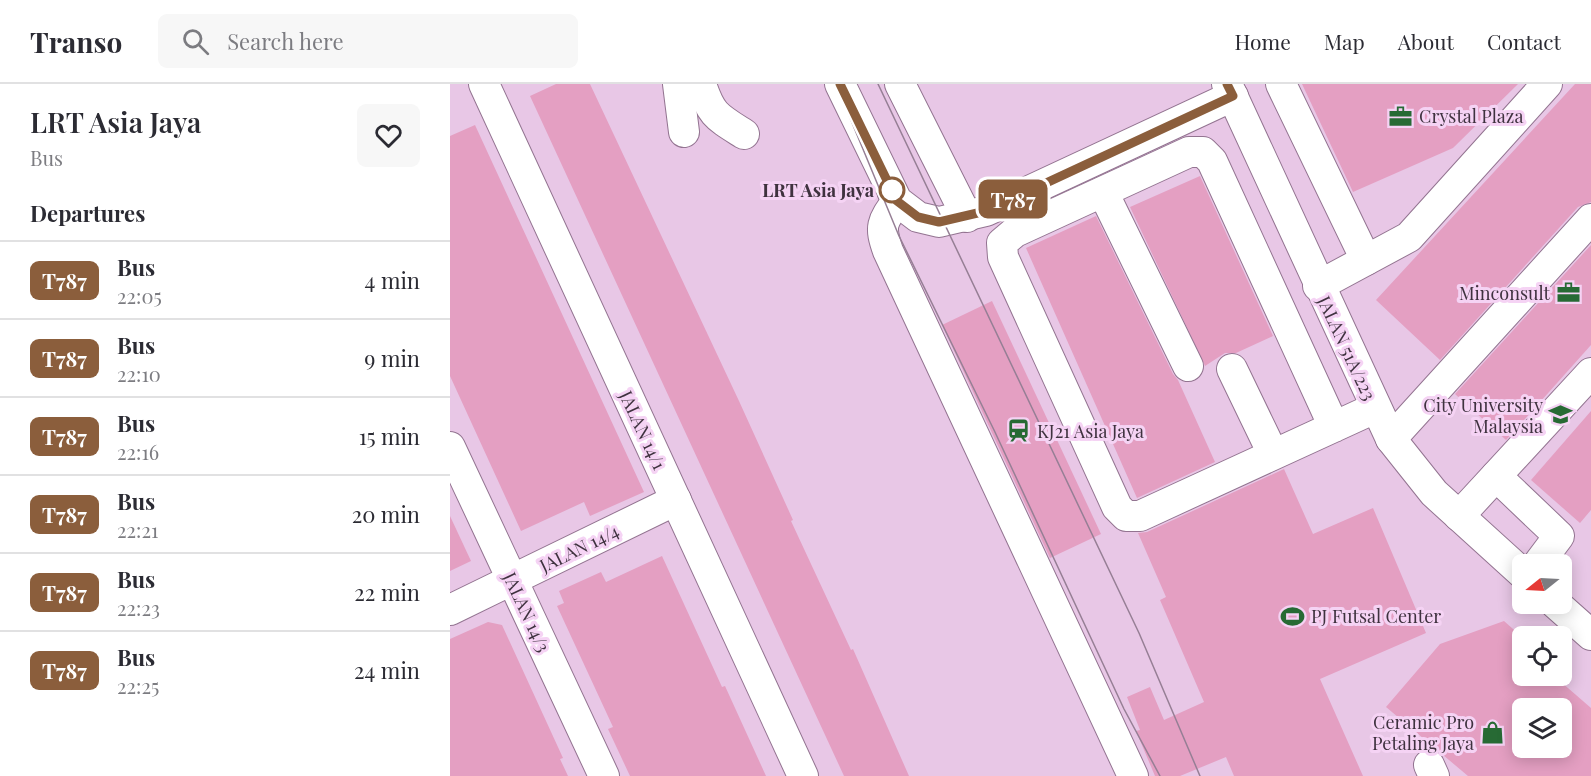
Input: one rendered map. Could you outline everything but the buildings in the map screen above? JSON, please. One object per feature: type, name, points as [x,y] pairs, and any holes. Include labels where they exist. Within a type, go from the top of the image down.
[{"type":"street","name":"JALAN 14/1","points":[[484,84],[803,776]]},
{"type":"street","points":[[678,84],[684,132]]},
{"type":"street","points":[[701,84],[708,105],[715,115],[744,134]]},
{"type":"street","points":[[840,84],[897,201],[918,217],[939,222],[967,218],[986,211],[1230,90]]},
{"type":"street","points":[[900,84],[967,218]]},
{"type":"street","points":[[1281,84],[1366,260]]},
{"type":"street","points":[[1318,286],[1409,237],[1547,84]]},
{"type":"street","name":"JALAN 51A/223","points":[[1230,90],[1318,286],[1391,439],[1434,493],[1512,564]]},
{"type":"street","points":[[1334,427],[1209,155],[1196,151],[1189,152],[1011,234],[1002,243],[1001,250],[1117,507],[1126,516],[1140,516],[1274,454],[1334,427],[1375,408]]},
{"type":"street","points":[[1103,192],[1188,366]]},
{"type":"street","points":[[897,201],[882,222],[882,235],[888,251],[1133,776]]},
{"type":"street","points":[[1391,439],[1591,219]]},
{"type":"street","points":[[1232,369],[1274,454]]},
{"type":"street","points":[[1459,516],[1591,374]]},
{"type":"street","name":"JALAN 14/3","points":[[450,447],[604,776]]},
{"type":"street","points":[[1496,476],[1558,536],[1545,554]]},
{"type":"street","name":"JALAN 14/4","points":[[450,610],[676,500]]},
{"type":"street","points":[[1570,614],[1589,629]]},
{"type":"tram line","points":[[836,84],[899,236],[994,430],[1124,709],[1160,776]]},
{"type":"tram line","points":[[878,84],[1139,633],[1200,776]]},
{"type":"bus line","name":"T787","points":[[840,84],[897,201],[918,217],[939,222],[967,218],[986,211],[1233,96],[1227,84]]},
{"type":"place","name":"Crystal Plaza","points":[[1401,116]]},
{"type":"place","name":"LRT Asia Jaya","points":[[892,190]]},
{"type":"place","name":"Minconsult","points":[[1568,293]]},
{"type":"place","name":"City University Malaysia","points":[[1561,415]]},
{"type":"place","name":"KJ21 Asia Jaya","points":[[1019,431]]},
{"type":"place","name":"PJ Futsal Center","points":[[1293,616]]},
{"type":"place","name":"Ceramic Pro Petaling Jaya","points":[[1492,732]]}]
